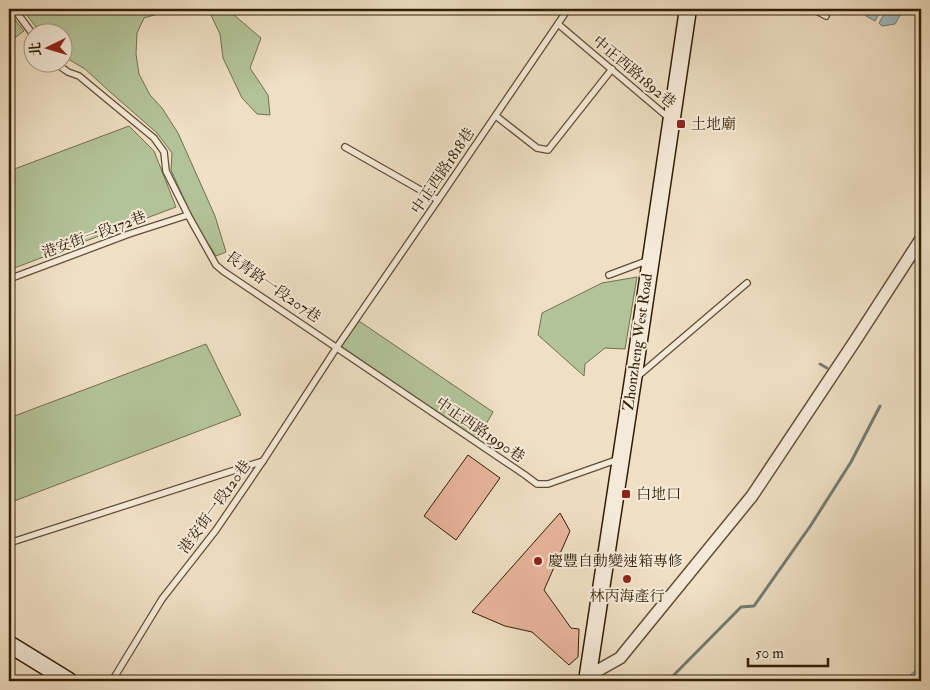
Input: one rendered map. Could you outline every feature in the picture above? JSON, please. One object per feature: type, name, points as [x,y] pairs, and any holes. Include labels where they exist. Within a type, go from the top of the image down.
[{"type":"main road","name":"Zhonzheng West Road","points":[[584,680],[621,459],[688,9]]},
{"type":"main road","points":[[9,644],[69,681]]},
{"type":"street","points":[[584,680],[620,658],[752,496],[921,239]]},
{"type":"lane","points":[[14,9],[24,22]]},
{"type":"lane","name":"中正西路1818巷","points":[[337,347],[568,9]]},
{"type":"lane","points":[[813,9],[826,16]]},
{"type":"lane","name":"中正西路1892巷","points":[[558,24],[671,120]]},
{"type":"lane","points":[[496,116],[537,148],[548,150],[612,70]]},
{"type":"lane","name":"長青路一段207巷","points":[[68,72],[79,76],[154,138],[164,152],[166,171],[216,265],[337,347]]},
{"type":"lane","points":[[345,147],[438,200]]},
{"type":"lane","name":"港安街一段172巷","points":[[9,279],[129,234],[188,215]]},
{"type":"lane","points":[[610,275],[651,259]]},
{"type":"lane","points":[[633,380],[747,283]]},
{"type":"lane","name":"中正西路1990巷","points":[[337,347],[537,484],[548,484],[621,459]]},
{"type":"lane","name":"港安街一段120巷","points":[[112,681],[162,599],[216,530],[337,347]]},
{"type":"lane","points":[[9,544],[263,461]]},
{"type":"green space","points":[[22,9],[174,9],[144,18],[137,33],[136,54],[139,74],[150,95],[162,108],[178,133],[215,216],[226,252],[216,256],[194,221],[171,170],[172,153],[157,133],[85,69],[72,61],[72,22],[32,22]]},
{"type":"green space","points":[[203,9],[227,9],[261,38],[250,68],[268,95],[270,115],[257,114],[242,98],[223,58],[220,34],[210,13]]},
{"type":"green space","points":[[9,12],[22,28],[22,32],[9,42]]},
{"type":"green space","points":[[129,126],[154,151],[176,207],[9,270],[9,171]]},
{"type":"green space","points":[[637,277],[625,349],[605,348],[585,364],[584,376],[538,335],[542,313],[602,283]]},
{"type":"green space","points":[[359,321],[493,412],[477,440],[341,346]]},
{"type":"green space","points":[[206,344],[241,415],[9,503],[9,418]]},
{"type":"water","points":[[870,9],[882,9],[875,21],[866,16]]},
{"type":"water","points":[[887,9],[895,9],[902,12],[895,24],[882,26],[879,23]]},
{"type":"water","points":[[921,666],[921,681],[903,681]]},
{"type":"building","points":[[468,455],[500,478],[456,540],[424,516]]},
{"type":"building","name":"慶豐自動變速箱專修","points":[[560,513],[570,531],[544,590],[571,628],[579,629],[578,657],[569,665],[532,632],[505,626],[472,612]]},
{"type":"waterway","points":[[820,364],[827,368]]},
{"type":"waterway","points":[[668,681],[741,607],[754,606],[811,525],[851,462],[880,406]]},
{"type":"place","name":"土地廟","points":[[681,124]]},
{"type":"place","name":"白地口","points":[[626,494]]},
{"type":"place","name":"慶豐自動變速箱專修","points":[[538,561]]},
{"type":"place","name":"林丙海產行","points":[[627,579]]}]
